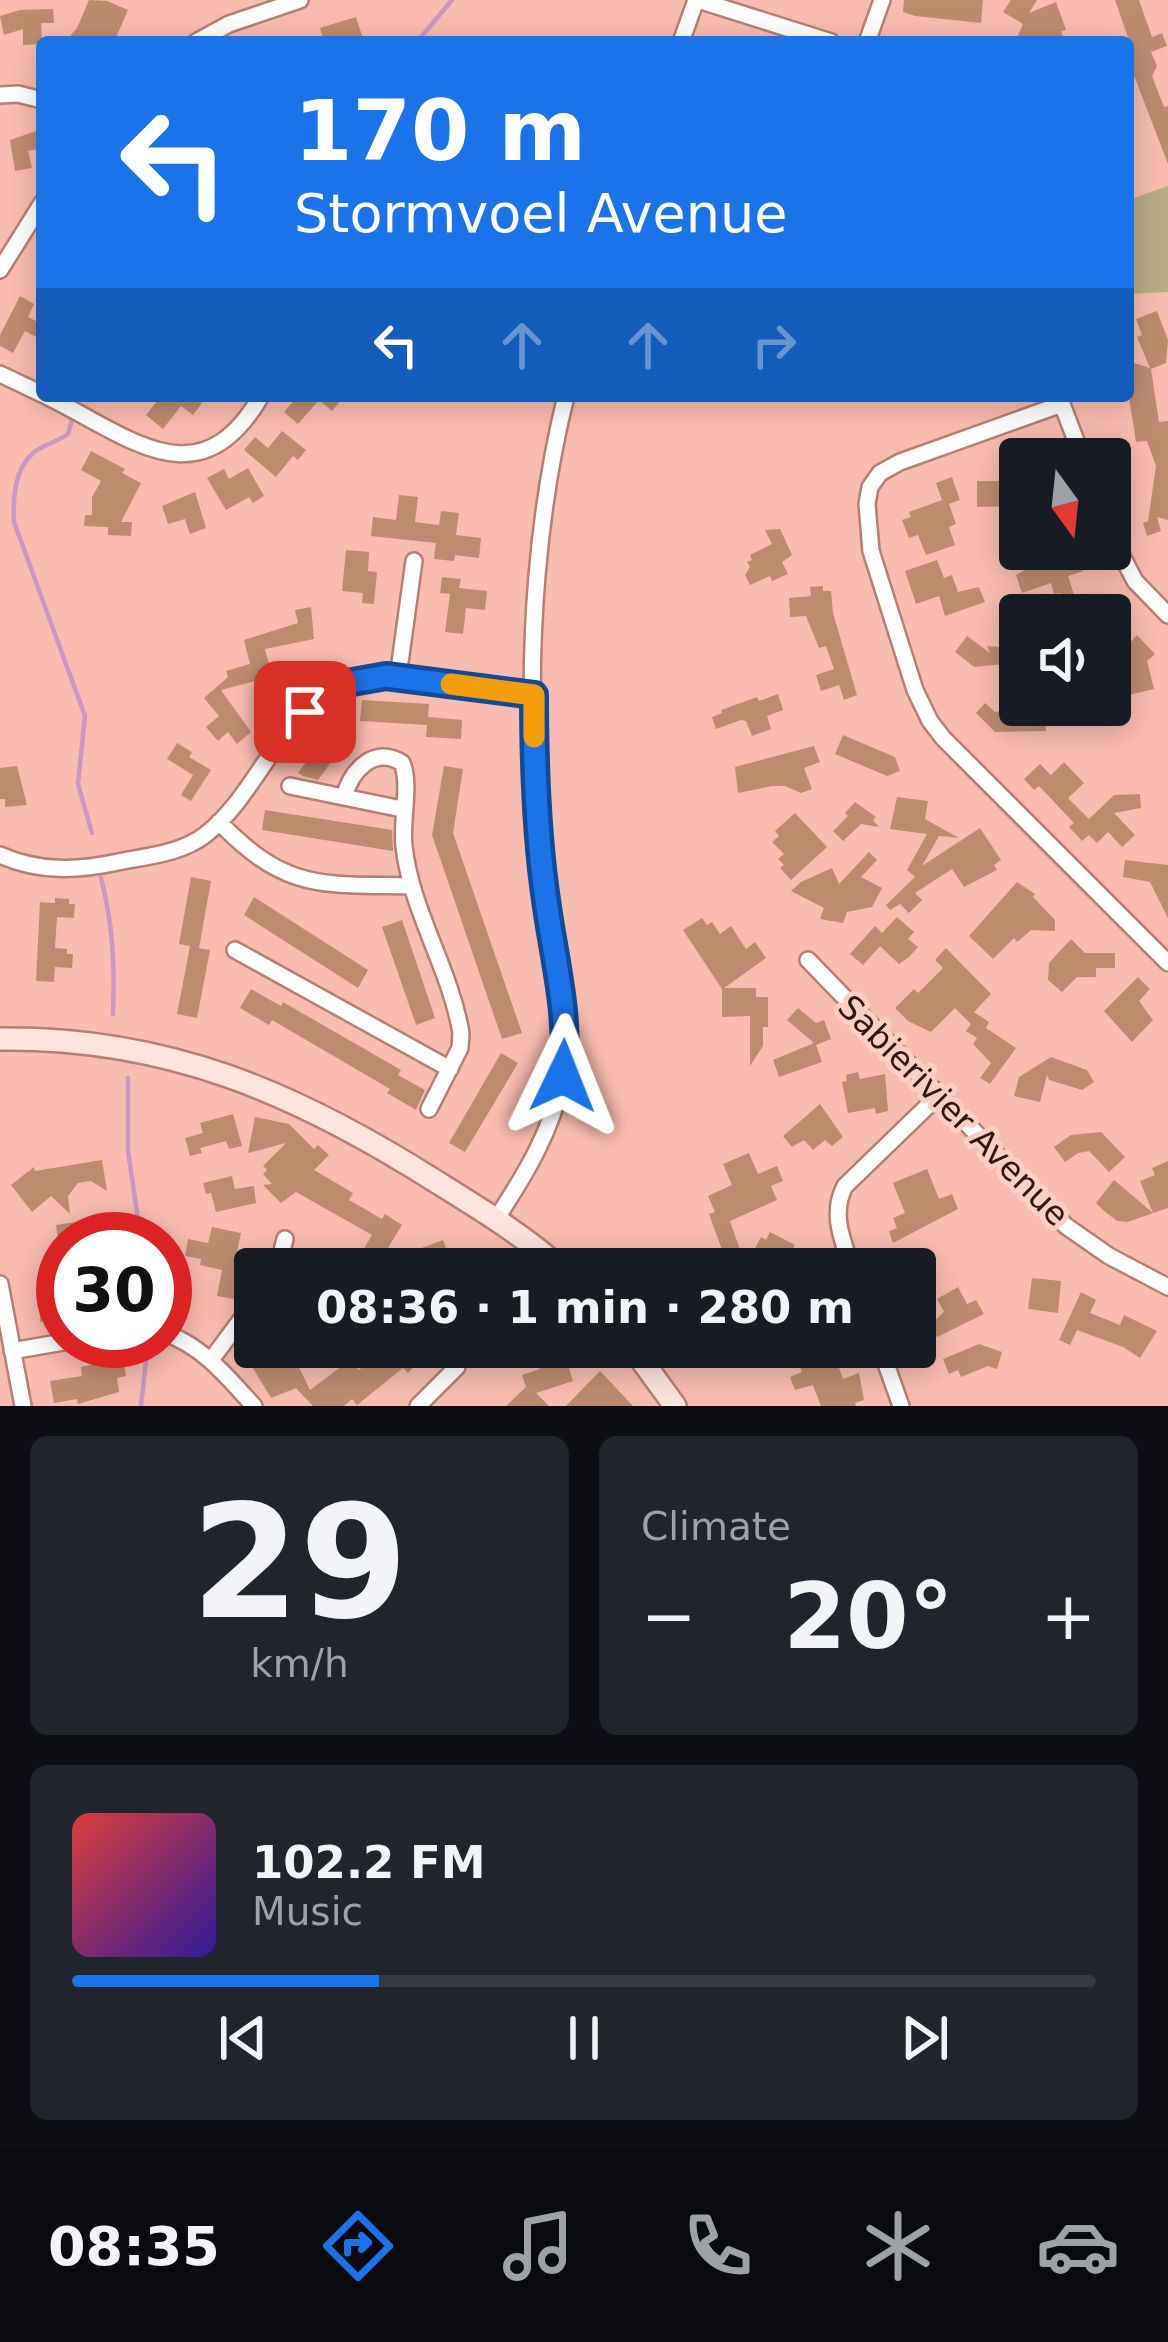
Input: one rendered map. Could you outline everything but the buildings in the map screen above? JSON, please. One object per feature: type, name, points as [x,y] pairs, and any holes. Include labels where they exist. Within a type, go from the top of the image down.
[{"type":"street","points":[[207,36],[300,0]]},
{"type":"street","points":[[683,36],[697,0],[812,36]]},
{"type":"street","points":[[869,36],[882,0]]},
{"type":"street","points":[[0,94],[36,98]]},
{"type":"street","points":[[0,270],[36,213]]},
{"type":"street","points":[[0,374],[36,391]]},
{"type":"street","points":[[59,402],[178,456],[207,452],[229,440],[257,402]]},
{"type":"street","points":[[496,1219],[548,1129],[566,1046],[538,816],[534,695],[542,542],[565,402]]},
{"type":"street","points":[[1055,402],[880,473],[870,487],[867,504],[871,551],[915,690],[943,738],[1168,963]]},
{"type":"street","points":[[1061,402],[1074,438]]},
{"type":"street","points":[[398,677],[414,561]]},
{"type":"street","points":[[1129,570],[1168,615]]},
{"type":"street","points":[[0,855],[37,866],[88,868],[178,850],[219,822],[285,736],[328,693],[365,678],[398,677],[534,695]]},
{"type":"street","points":[[344,797],[352,774],[373,759],[396,758],[405,770],[402,808],[412,886],[459,1020],[460,1048],[429,1109]]},
{"type":"street","points":[[290,786],[402,808]]},
{"type":"street","points":[[219,822],[258,859],[291,877],[316,884],[412,886]]},
{"type":"street","points":[[235,950],[450,1069]]},
{"type":"street","name":"Sabierivier Avenue","points":[[808,960],[1066,1226],[1109,1256],[1168,1287]]},
{"type":"street","points":[[0,1039],[102,1043],[173,1057],[249,1081],[369,1139],[534,1248]]},
{"type":"street","points":[[846,1248],[837,1216],[845,1186],[938,1097]]},
{"type":"street","points":[[283,1248],[285,1239]]},
{"type":"street","points":[[0,1283],[22,1406]]},
{"type":"street","points":[[211,1360],[234,1329]]},
{"type":"street","points":[[12,1351],[36,1347]]},
{"type":"street","points":[[192,1349],[211,1360],[254,1406]]},
{"type":"street","points":[[418,1406],[456,1368]]},
{"type":"street","points":[[647,1368],[675,1406]]},
{"type":"street","points":[[887,1368],[901,1406]]},
{"type":"shaded area","points":[[1168,186],[1168,292],[1134,294],[1134,198]]},
{"type":"waterway","points":[[422,36],[452,0]]},
{"type":"waterway","points":[[72,420],[68,434],[36,451],[21,469],[14,522],[85,716],[78,784],[92,833]]},
{"type":"waterway","points":[[101,878],[112,946],[113,1014]]},
{"type":"waterway","points":[[128,1078],[128,1151],[137,1212]]},
{"type":"waterway","points":[[141,1406],[145,1368]]},
{"type":"slow traffic","points":[[451,684],[534,695],[534,737]]},
{"type":"route","points":[[305,712],[347,683],[386,676],[534,695],[546,900],[566,1020],[563,1076]]}]
